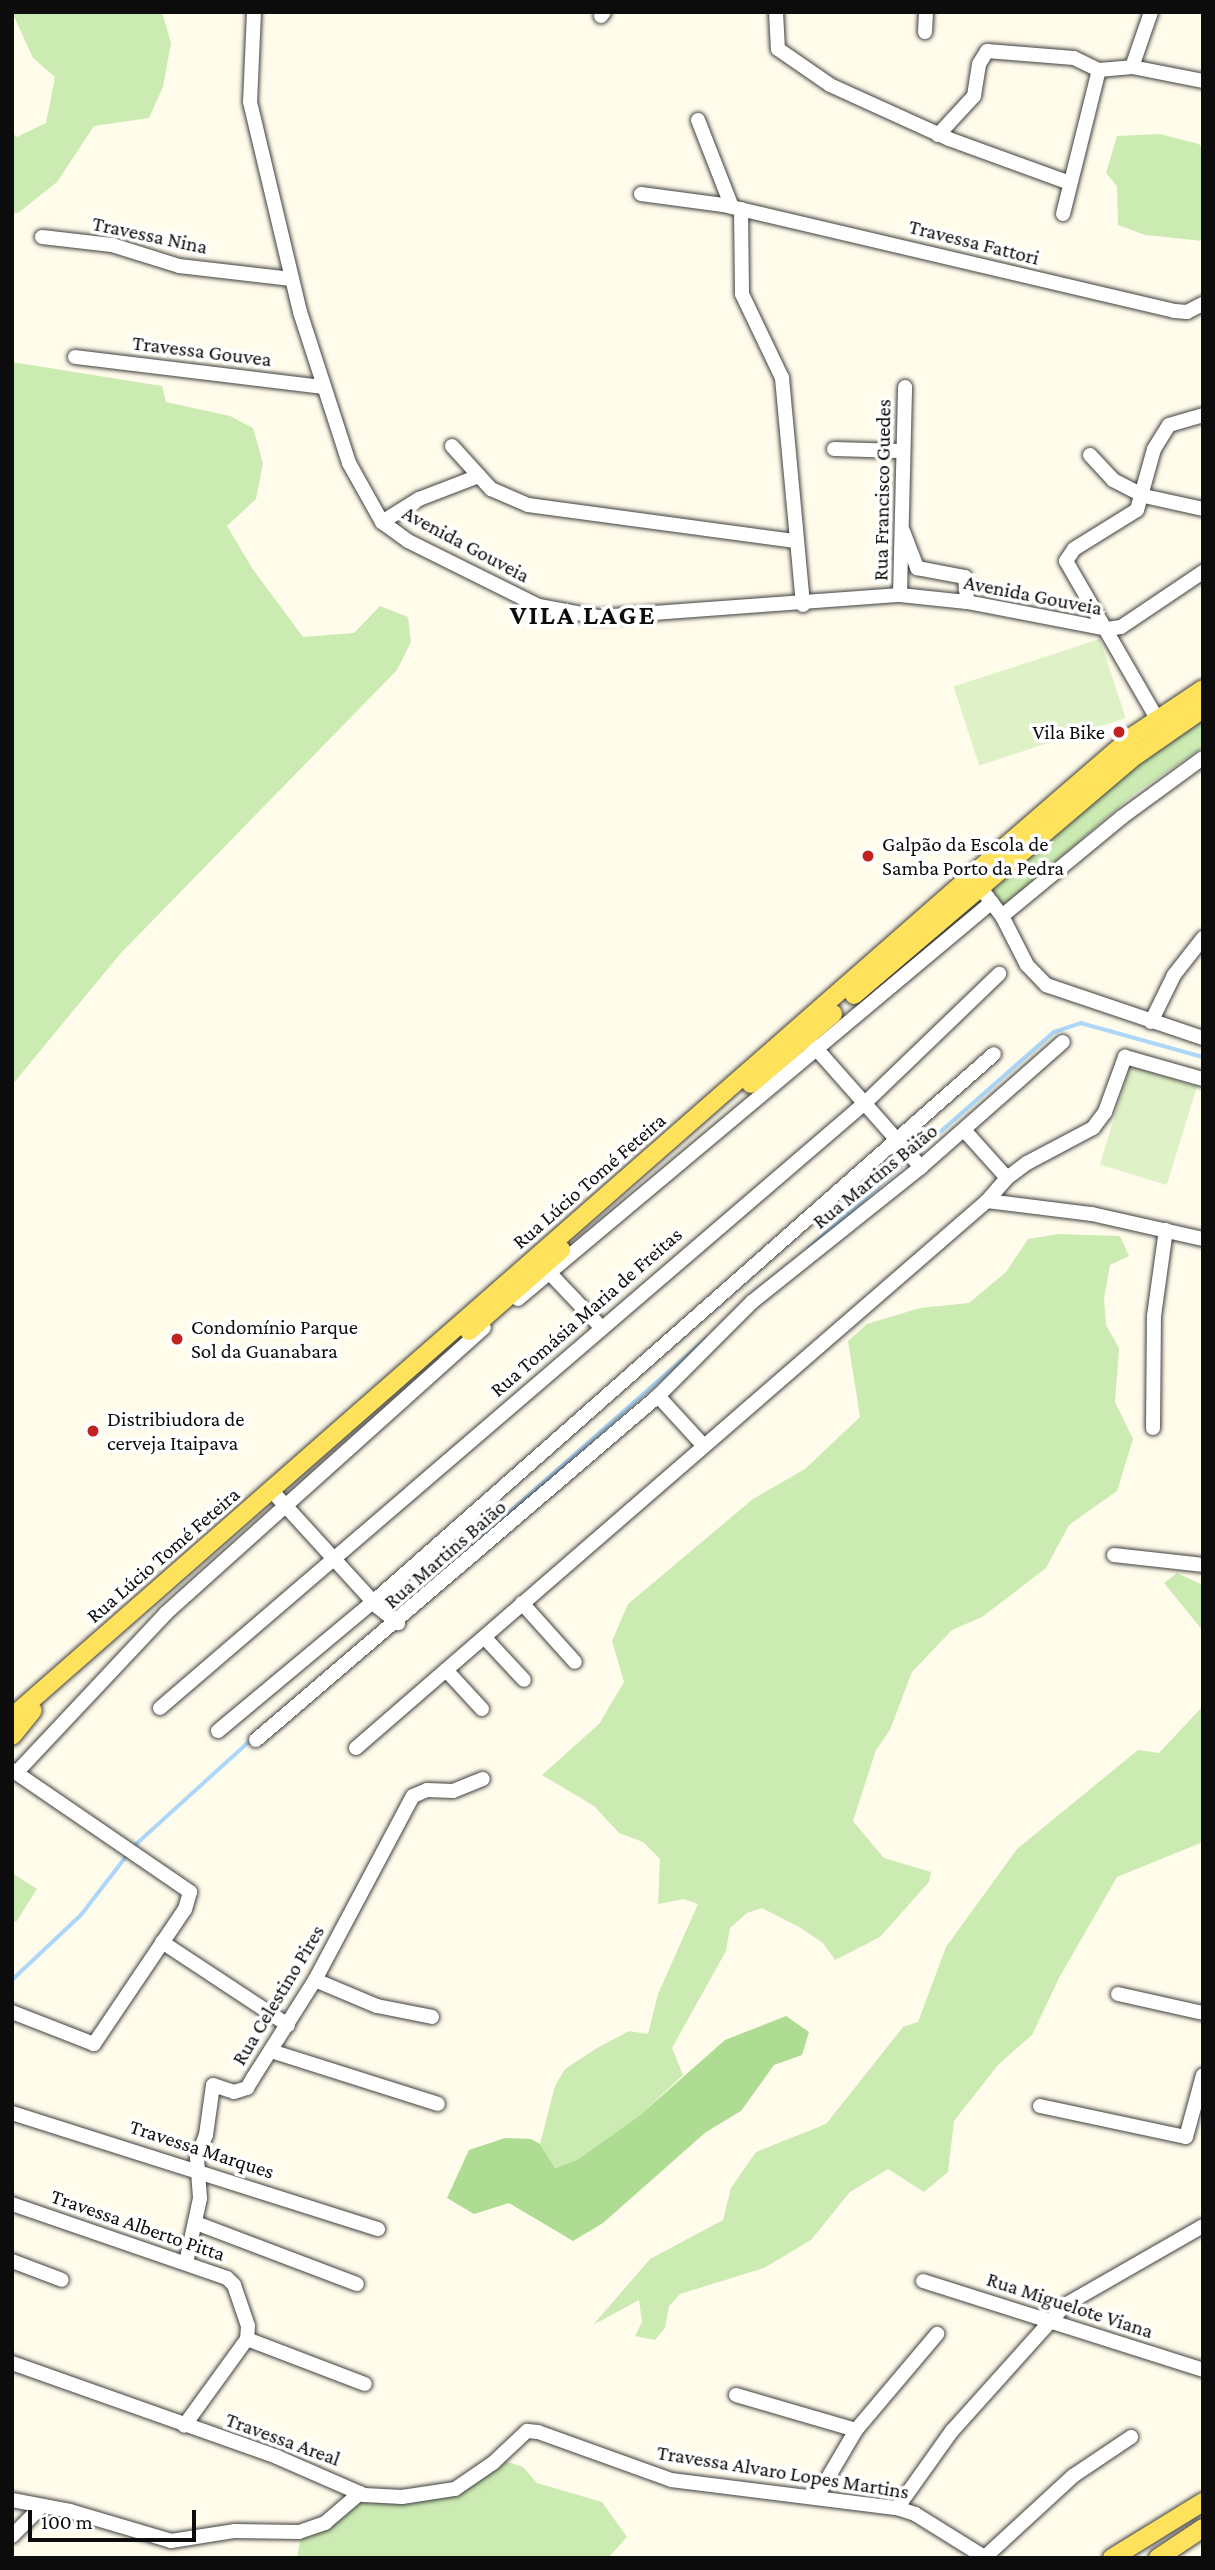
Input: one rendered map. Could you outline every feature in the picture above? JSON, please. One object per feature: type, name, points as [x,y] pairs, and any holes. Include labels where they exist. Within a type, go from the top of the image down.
[{"type":"main road","name":"Rua Lúcio Tomé Feteira","points":[[14,1725],[981,889],[1203,689]]},
{"type":"main road","name":"Rua Lúcio Tomé Feteira","points":[[1161,726],[1203,709]]},
{"type":"main road","points":[[1112,2558],[1203,2502]]},
{"type":"main road","points":[[1158,2558],[1203,2528]]},
{"type":"street","name":"Avenida Gouveia","points":[[254,12],[250,102],[291,279],[349,463],[382,522],[437,556],[564,614],[599,617],[803,605],[900,595],[967,602],[1107,629],[1161,726]]},
{"type":"street","points":[[776,12],[780,25],[776,43],[783,53],[831,85],[938,135],[1070,183]]},
{"type":"street","points":[[925,32],[926,12]]},
{"type":"street","points":[[1132,66],[1151,12]]},
{"type":"street","points":[[938,135],[974,96],[979,64],[987,51],[1074,58],[1099,70],[1132,66],[1203,80]]},
{"type":"street","points":[[1063,214],[1099,70]]},
{"type":"street","points":[[698,120],[737,208],[741,294],[782,378],[803,605]]},
{"type":"street","name":"Travessa Fattori","points":[[641,194],[737,208],[1175,311],[1187,312],[1203,304]]},
{"type":"street","name":"Travessa Nina","points":[[41,237],[112,245],[179,265],[291,279]]},
{"type":"street","name":"Travessa Gouvea","points":[[75,357],[323,387]]},
{"type":"street","name":"Rua Francisco Guedes","points":[[900,595],[901,451],[905,387]]},
{"type":"street","points":[[1203,415],[1179,419],[1162,433],[1154,449],[1144,496],[1137,510],[1074,549],[1066,561],[1107,629],[1121,626],[1203,572]]},
{"type":"street","points":[[452,446],[479,476],[506,498],[549,510],[796,541]]},
{"type":"street","points":[[834,449],[901,451]]},
{"type":"street","points":[[1090,455],[1113,480],[1144,496],[1203,509]]},
{"type":"street","points":[[382,522],[419,499],[479,476]]},
{"type":"street","points":[[900,528],[917,568],[965,577],[967,602]]},
{"type":"street","points":[[1002,916],[1200,767]]},
{"type":"street","points":[[981,889],[1002,916],[1022,955],[1046,985],[1203,1038]]},
{"type":"street","points":[[1151,1022],[1174,975],[1203,938]]},
{"type":"street","name":"Rua Tomásia Maria de Freitas","points":[[160,1708],[600,1326],[866,1102],[999,974]]},
{"type":"street","points":[[808,1039],[917,1163]]},
{"type":"street","name":"Rua Martins Baião","points":[[256,1740],[658,1396],[752,1302],[917,1163],[964,1130],[1063,1042]]},
{"type":"street","points":[[218,1731],[376,1605],[902,1143],[994,1054]]},
{"type":"street","points":[[356,1748],[702,1444],[987,1201],[1007,1178],[1027,1163],[1093,1128],[1105,1112],[1123,1060],[1133,1056],[1203,1079]]},
{"type":"street","name":"Rua Martins Baião","points":[[964,1130],[1007,1178]]},
{"type":"street","points":[[987,1201],[1092,1214],[1203,1239]]},
{"type":"street","points":[[1153,1429],[1154,1316],[1166,1230]]},
{"type":"street","points":[[542,1266],[600,1326]]},
{"type":"street","points":[[658,1396],[702,1444]]},
{"type":"street","points":[[12,2012],[94,2044],[185,1909],[190,1892],[187,1886],[76,1817],[14,1771],[166,1613],[279,1498],[336,1557],[376,1605],[395,1621]]},
{"type":"street","points":[[1114,1555],[1203,1565]]},
{"type":"street","points":[[522,1603],[575,1662]]},
{"type":"street","points":[[485,1637],[524,1680]]},
{"type":"street","points":[[446,1670],[481,1709]]},
{"type":"street","name":"Rua Celestino Pires","points":[[186,2263],[200,2198],[196,2169],[213,2085],[225,2091],[247,2088],[315,1980],[413,1796],[427,1790],[453,1791],[484,1779]]},
{"type":"street","points":[[162,1942],[288,2025]]},
{"type":"street","points":[[315,1980],[377,2006],[432,2017]]},
{"type":"street","points":[[1118,1994],[1203,2013]]},
{"type":"street","points":[[271,2051],[438,2104]]},
{"type":"street","points":[[1040,2106],[1186,2137],[1203,2076]]},
{"type":"street","name":"Travessa Marques","points":[[12,2113],[196,2169],[378,2229]]},
{"type":"street","name":"Travessa Alberto Pitta","points":[[12,2204],[227,2278],[234,2286],[248,2326],[247,2339]]},
{"type":"street","points":[[196,2223],[358,2284]]},
{"type":"street","points":[[897,2508],[952,2431],[1050,2321],[1078,2296],[1203,2226]]},
{"type":"street","points":[[12,2261],[62,2280]]},
{"type":"street","name":"Rua Miguelote Viana","points":[[923,2281],[1203,2370]]},
{"type":"street","points":[[816,2498],[856,2430],[937,2334]]},
{"type":"street","points":[[184,2426],[247,2339],[365,2384]]},
{"type":"street","name":"Travessa Areal","points":[[12,2363],[277,2457],[360,2493],[402,2497],[454,2489],[493,2463],[527,2431]]},
{"type":"street","points":[[736,2395],[856,2430]]},
{"type":"street","name":"Travessa Alvaro Lopes Martins","points":[[527,2431],[550,2434],[671,2480],[897,2508],[915,2514],[985,2557]]},
{"type":"street","points":[[985,2557],[1073,2476],[1131,2437]]},
{"type":"street","points":[[12,2500],[148,2536],[190,2541],[235,2531],[310,2529],[326,2523],[360,2493]]},
{"type":"street","points":[[12,2536],[42,2506]]},
{"type":"green space","points":[[12,12],[162,12],[171,43],[163,87],[149,118],[94,126],[57,182],[18,213],[12,213],[12,133],[17,137],[46,123],[55,77],[33,58]]},
{"type":"green space","points":[[1160,134],[1199,144],[1203,151],[1203,241],[1145,235],[1118,225],[1117,186],[1106,173],[1117,136]]},
{"type":"green space","points":[[12,362],[162,386],[166,402],[230,416],[253,428],[263,463],[256,499],[227,526],[252,568],[303,637],[354,633],[380,606],[408,617],[411,642],[397,670],[120,954],[12,1085]]},
{"type":"green space","points":[[1100,639],[1126,718],[979,766],[954,687]]},
{"type":"green space","points":[[1203,717],[1203,747],[1134,794],[1005,905],[1000,904],[988,888],[1122,773]]},
{"type":"green space","points":[[1130,1066],[1197,1086],[1167,1185],[1100,1164]]},
{"type":"green space","points":[[1059,1234],[1120,1236],[1129,1256],[1110,1265],[1104,1298],[1106,1325],[1119,1348],[1115,1402],[1133,1439],[1117,1491],[1069,1525],[1046,1568],[982,1617],[952,1630],[912,1672],[890,1730],[876,1750],[853,1821],[884,1858],[931,1872],[929,1882],[880,1937],[835,1960],[823,1943],[799,1927],[762,1908],[747,1913],[730,1928],[726,1951],[672,2048],[683,2075],[639,2116],[577,2160],[555,2168],[540,2144],[555,2086],[565,2069],[597,2048],[629,2031],[648,2034],[658,1994],[698,1904],[684,1899],[658,1904],[660,1859],[643,1842],[619,1833],[594,1806],[542,1775],[599,1724],[624,1682],[612,1641],[628,1604],[753,1499],[805,1469],[860,1417],[848,1341],[867,1324],[920,1308],[969,1303],[1006,1272],[1028,1239]]},
{"type":"green space","points":[[1177,1573],[1203,1585],[1203,1631],[1164,1583]]},
{"type":"green space","points":[[1203,1706],[1203,1842],[1117,1877],[1059,1978],[1032,2035],[998,2065],[954,2121],[948,2172],[924,2192],[888,2169],[850,2192],[811,2240],[764,2268],[680,2294],[669,2306],[665,2328],[655,2340],[635,2336],[642,2322],[639,2300],[593,2325],[650,2259],[723,2220],[731,2188],[756,2152],[826,2124],[903,2027],[918,2022],[946,1947],[1017,1849],[1138,1750],[1159,1753]]},
{"type":"green space","points":[[12,1873],[37,1889],[16,1922],[12,1920]]},
{"type":"green space","points":[[786,2016],[809,2032],[802,2055],[774,2065],[741,2111],[706,2132],[603,2223],[573,2241],[509,2203],[474,2214],[447,2198],[469,2150],[505,2138],[531,2139],[540,2144],[555,2168],[577,2160],[639,2116],[725,2040]]},
{"type":"green space","points":[[505,2461],[523,2467],[537,2483],[602,2502],[627,2537],[608,2558],[297,2558],[301,2536],[364,2495],[411,2503]]},
{"type":"waterway","points":[[914,1155],[1054,1032],[1081,1023],[1203,1057]]},
{"type":"waterway","points":[[809,1248],[908,1160]]},
{"type":"waterway","points":[[428,1584],[706,1339]]},
{"type":"waterway","points":[[133,1847],[252,1739]]},
{"type":"waterway","points":[[12,1980],[81,1915],[129,1853]]},
{"type":"place","name":"Vila Bike","points":[[1119,732]]},
{"type":"place","name":"Galpão da Escola de Samba Porto da Pedra","points":[[868,856]]},
{"type":"place","name":"Condomínio Parque Sol da Guanabara","points":[[177,1339]]},
{"type":"place","name":"Distribiudora de cerveja Itaipava","points":[[93,1431]]},
{"type":"district","name":"VILA LAGE","points":[[583,615]]}]
